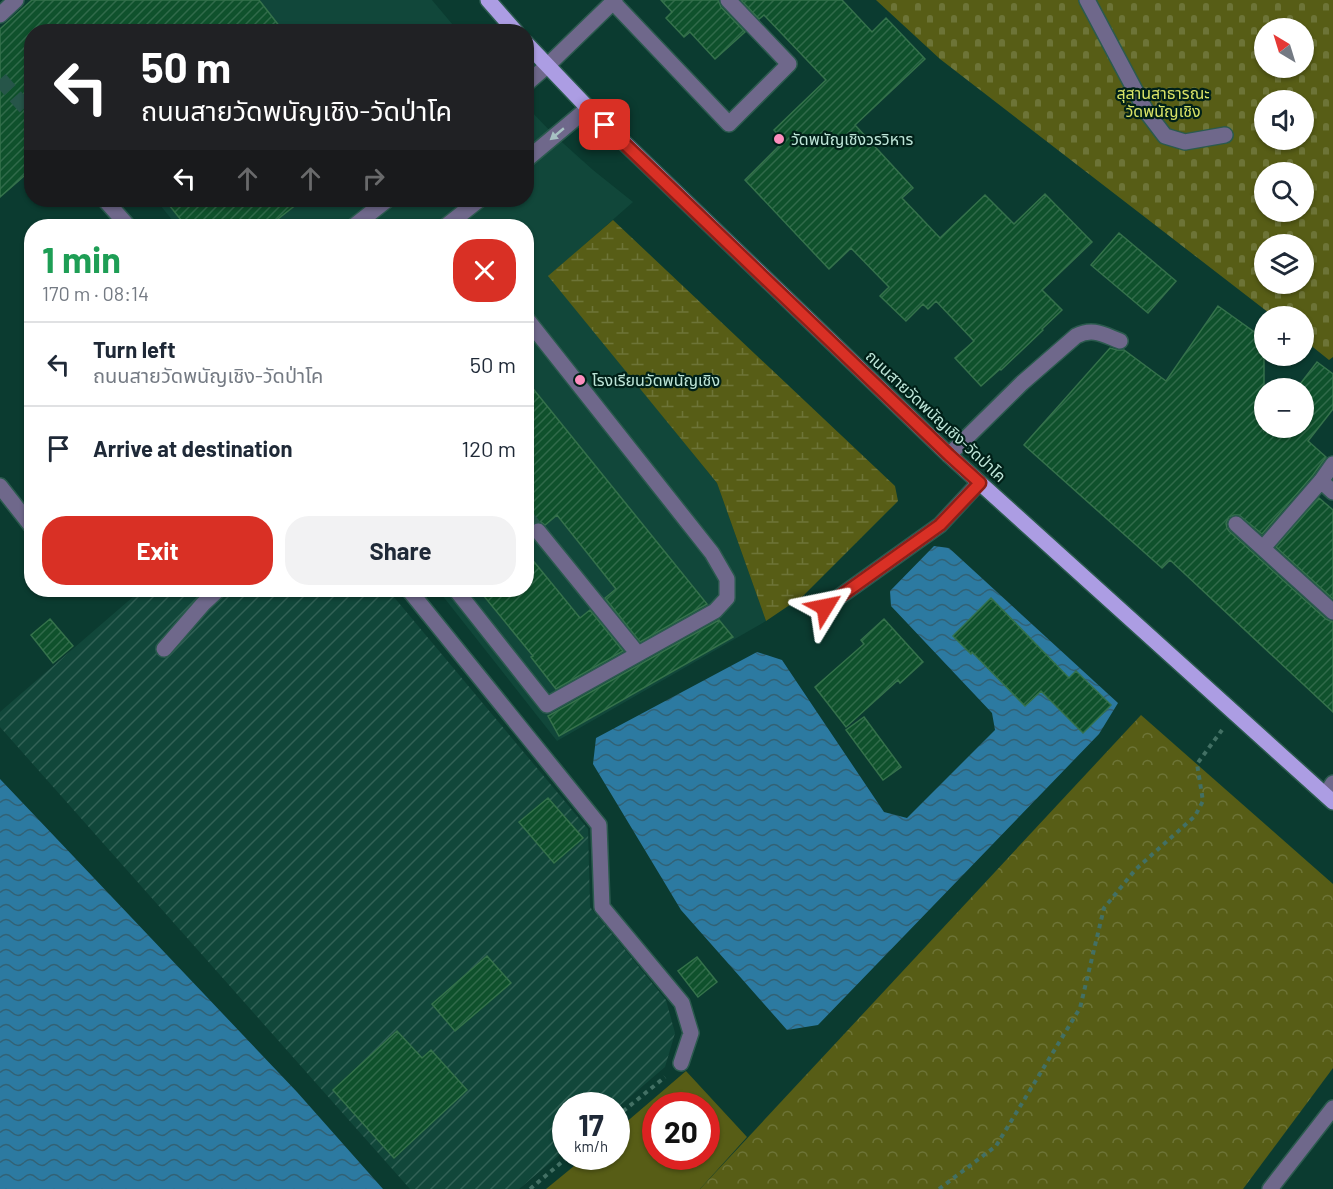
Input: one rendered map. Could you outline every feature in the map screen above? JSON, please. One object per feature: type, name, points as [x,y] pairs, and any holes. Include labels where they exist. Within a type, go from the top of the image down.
[{"type":"main road","points":[[488,0],[509,24]]},
{"type":"main road","name":"ถนนสายวัดพนัญเชิง-วัดป่าโค","points":[[534,51],[588,108],[949,455],[1235,713],[1331,793]]},
{"type":"street","points":[[0,15],[16,0]]},
{"type":"street","points":[[534,77],[614,1],[729,124],[789,64],[728,0]]},
{"type":"street","points":[[1087,0],[1146,111],[1165,136],[1185,142],[1225,135]]},
{"type":"street","points":[[534,153],[588,108]]},
{"type":"street","points":[[111,207],[122,219]]},
{"type":"street","points":[[363,219],[378,207]]},
{"type":"street","points":[[455,219],[470,207]]},
{"type":"street","points":[[462,597],[547,705],[716,611],[727,598],[727,579],[712,553],[534,328]]},
{"type":"street","points":[[949,455],[1022,383],[1076,336],[1085,332],[1096,332],[1120,341]]},
{"type":"street","points":[[1263,548],[1333,464]]},
{"type":"street","points":[[1321,481],[1333,492]]},
{"type":"street","points":[[825,607],[940,525],[980,483]]},
{"type":"street","points":[[0,486],[24,516]]},
{"type":"street","points":[[1236,524],[1333,612]]},
{"type":"street","points":[[538,531],[638,654]]},
{"type":"street","points":[[165,649],[210,597]]},
{"type":"street","points":[[416,597],[599,825],[602,907],[682,1003],[691,1033],[681,1063]]},
{"type":"street","points":[[1270,1189],[1333,1108]]},
{"type":"path","points":[[939,1189],[996,1146],[1080,1008],[1104,908],[1136,869],[1195,816],[1203,801],[1197,764],[1235,713]]},
{"type":"path","points":[[630,1105],[681,1063]]},
{"type":"path","points":[[530,1189],[552,1170]]},
{"type":"shaded area","points":[[261,0],[432,0],[452,24],[230,24]]},
{"type":"shaded area","name":"โรงเรียนวัดพนัญเชิง","points":[[534,114],[593,170],[633,202],[549,276],[717,483],[766,621],[557,741],[444,597],[534,597],[534,219],[171,219],[162,207],[534,207]]},
{"type":"shaded area","points":[[133,597],[394,597],[588,829],[590,907],[666,1000],[675,1033],[665,1067],[630,1097],[630,1092],[552,1092],[552,1161],[519,1189],[410,1189],[0,727],[0,712]]},
{"type":"green space","name":"สุสานสาธารณะ วัดพนัญเชิง","points":[[876,0],[1333,0],[1333,357],[1329,360],[1314,348],[1314,306],[1260,306],[940,59]]},
{"type":"green space","points":[[613,220],[895,486],[898,501],[803,596],[766,621],[717,483],[548,276]]},
{"type":"green space","points":[[1141,715],[1333,884],[1333,1068],[1243,1189],[700,1189]]},
{"type":"green space","points":[[686,1071],[705,1092],[661,1092]]},
{"type":"green space","points":[[720,1108],[747,1137],[720,1167]]},
{"type":"green space","points":[[642,1109],[642,1170],[717,1170],[700,1189],[546,1189],[569,1170],[630,1170],[630,1119]]},
{"type":"water","points":[[934,546],[949,548],[1118,703],[1099,734],[818,1025],[787,1030],[681,910],[593,764],[596,738],[757,652],[782,660],[884,812],[907,818],[995,730],[992,713],[891,606],[890,591]]},
{"type":"water","points":[[0,779],[297,1092],[383,1189],[0,1189]]},
{"type":"building","points":[[32,0],[259,0],[278,24],[24,24],[24,176],[0,197],[0,29]]},
{"type":"building","points":[[661,0],[718,0],[721,7],[745,32],[715,59],[690,32],[684,37],[666,18],[672,12]]},
{"type":"building","points":[[741,0],[842,0],[872,32],[886,18],[925,59],[855,125],[913,188],[902,198],[940,238],[985,195],[1014,224],[1045,194],[1092,242],[1042,290],[1062,310],[1001,370],[981,386],[955,358],[974,341],[936,301],[928,309],[923,304],[906,321],[880,296],[889,287],[851,248],[829,269],[745,180],[784,141],[774,130],[826,80],[764,15],[759,19]]},
{"type":"building","points":[[171,207],[293,207],[278,219],[180,219]]},
{"type":"building","points":[[1119,233],[1176,281],[1148,313],[1091,265]]},
{"type":"building","points":[[1218,306],[1254,332],[1254,366],[1264,366],[1264,378],[1254,378],[1254,438],[1310,438],[1308,441],[1326,457],[1262,534],[1239,515],[1229,517],[1226,523],[1229,531],[1326,619],[1333,622],[1333,712],[1170,560],[1162,568],[1024,445],[1110,348],[1124,350],[1166,381]]},
{"type":"building","points":[[1317,362],[1333,374],[1333,409],[1314,433],[1314,378],[1305,378]]},
{"type":"building","points":[[534,390],[707,604],[640,642],[605,598],[616,589],[557,515],[545,525],[541,522],[534,523]]},
{"type":"building","points":[[1319,498],[1333,510],[1333,599],[1276,547]]},
{"type":"building","points":[[534,562],[580,618],[590,610],[623,651],[556,689],[531,657],[533,656],[485,597],[534,597]]},
{"type":"building","points":[[991,598],[1069,678],[1076,671],[1111,705],[1083,733],[1041,691],[1025,706],[953,636]]},
{"type":"building","points":[[50,619],[73,646],[53,663],[31,635]]},
{"type":"building","points":[[884,619],[923,662],[900,683],[898,680],[846,727],[815,687],[864,644],[861,640]]},
{"type":"building","points":[[719,620],[733,637],[559,736],[548,716]]},
{"type":"building","points":[[864,717],[901,767],[883,780],[846,730]]},
{"type":"building","points":[[548,798],[583,838],[554,863],[519,822]]},
{"type":"building","points":[[487,956],[511,983],[455,1031],[432,1004]]},
{"type":"building","points":[[697,957],[717,982],[698,997],[678,971]]},
{"type":"building","points":[[397,1031],[422,1058],[431,1050],[467,1090],[394,1158],[333,1090]]},
{"type":"tunnel","points":[[0,79],[24,106]]},
{"type":"tunnel","points":[[534,526],[538,531]]},
{"type":"place","name":"วัดพนัญเชิงวรวิหาร","points":[[779,139]]},
{"type":"place","name":"โรงเรียนวัดพนัญเชิง","points":[[580,380]]},
{"type":"route","points":[[605,125],[980,483],[940,525],[825,607]]}]
